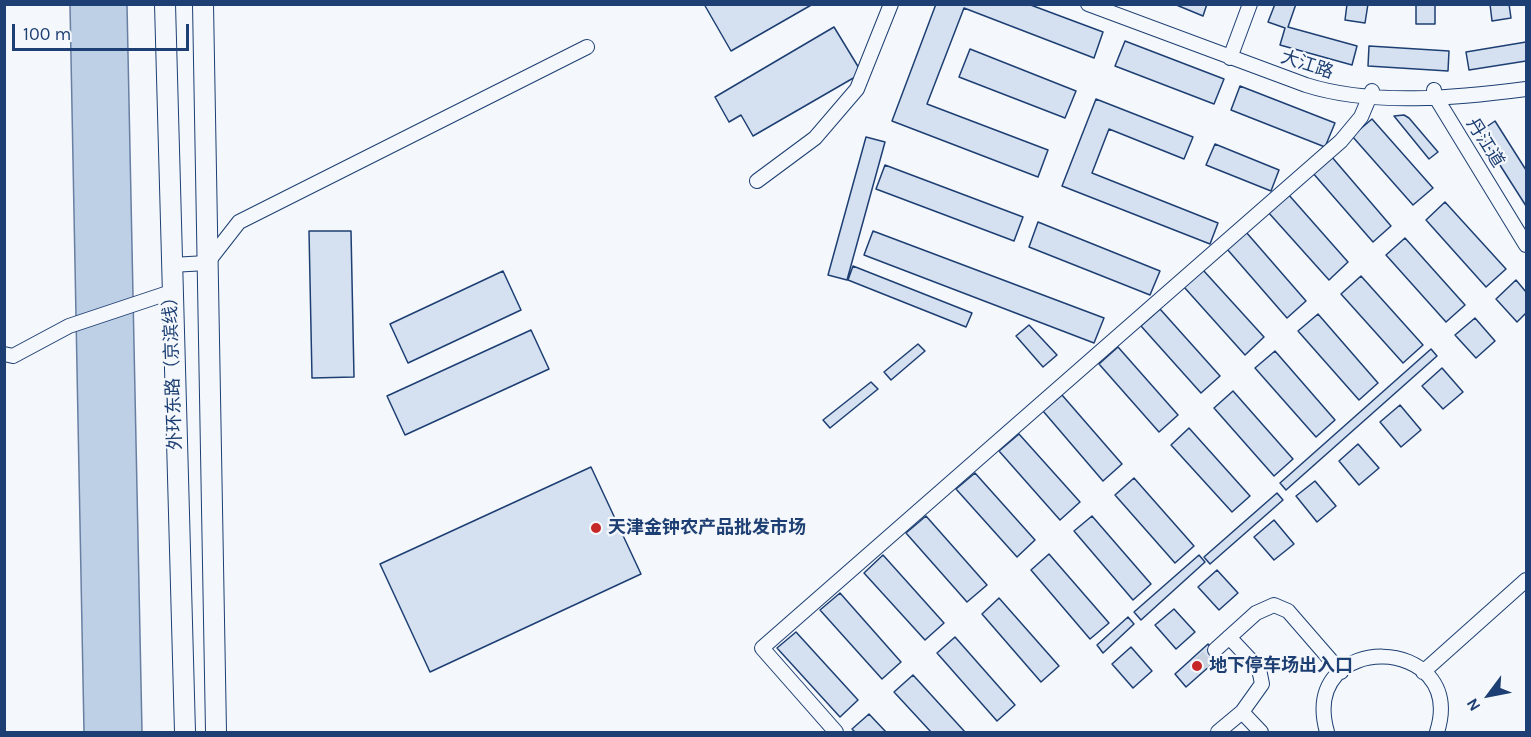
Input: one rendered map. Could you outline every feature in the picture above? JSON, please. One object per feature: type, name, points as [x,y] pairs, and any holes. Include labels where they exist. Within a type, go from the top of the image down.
[{"type":"highway","name":"外环东路（京滨线）","points":[[165,4],[171,292],[185,732]]},
{"type":"highway","name":"外环东路（京滨线）","points":[[203,4],[216,732]]},
{"type":"street","points":[[757,181],[815,138],[857,89],[891,4]]},
{"type":"street","name":"大江路","points":[[1088,4],[1231,54]]},
{"type":"street","name":"大江路","points":[[1111,4],[1323,91],[1435,96],[1527,89]]},
{"type":"street","points":[[1231,54],[1250,4]]},
{"type":"street","points":[[171,265],[207,263],[239,222],[587,48]]},
{"type":"street","name":"大江路","points":[[1435,96],[1527,83]]},
{"type":"street","points":[[836,732],[762,648],[1341,141],[1360,117],[1371,94]]},
{"type":"street","points":[[1401,94],[1430,108],[1455,125]]},
{"type":"street","points":[[1435,96],[1455,125]]},
{"type":"street","name":"丹江道","points":[[1455,125],[1527,236]]},
{"type":"street","name":"丹江道","points":[[1455,125],[1527,245]]},
{"type":"street","points":[[4,354],[13,356],[69,326],[171,292]]},
{"type":"street","points":[[1423,672],[1527,580]]},
{"type":"street","points":[[1215,650],[1256,613],[1274,605],[1288,611],[1341,672]]},
{"type":"street","points":[[1218,732],[1242,711],[1259,691],[1263,678],[1259,669],[1229,637]]},
{"type":"street","points":[[1327,732],[1324,703],[1331,685],[1341,672],[1359,660],[1377,655],[1406,660],[1423,672],[1434,687],[1439,700],[1440,714],[1437,732]]},
{"type":"street","points":[[1242,711],[1261,732]]},
{"type":"water","points":[[70,5],[127,5],[142,732],[84,732]]},
{"type":"building","points":[[704,4],[813,4],[731,51]]},
{"type":"building","points":[[936,4],[1028,4],[1103,32],[1094,58],[964,8],[927,104],[1048,150],[1038,177],[892,121]]},
{"type":"building","points":[[1174,4],[1207,4],[1203,16]]},
{"type":"building","points":[[1275,4],[1296,4],[1288,27],[1357,46],[1352,65],[1280,45],[1285,28],[1268,22]]},
{"type":"building","points":[[1347,4],[1368,4],[1365,23],[1345,20]]},
{"type":"building","points":[[1416,4],[1435,4],[1435,24],[1416,24]]},
{"type":"building","points":[[1490,4],[1509,4],[1511,18],[1492,21]]},
{"type":"building","points":[[834,27],[862,73],[753,136],[741,115],[729,122],[715,97]]},
{"type":"building","points":[[1125,41],[1224,79],[1214,104],[1115,66]]},
{"type":"building","points":[[1526,42],[1526,61],[1469,70],[1466,52]]},
{"type":"building","points":[[1369,46],[1449,51],[1448,71],[1368,66]]},
{"type":"building","points":[[970,49],[1076,91],[1065,118],[959,77]]},
{"type":"building","points":[[1240,86],[1335,123],[1325,147],[1231,110]]},
{"type":"building","points":[[1096,99],[1193,137],[1184,159],[1109,129],[1092,173],[1218,223],[1210,244],[1062,186]]},
{"type":"building","points":[[1404,115],[1438,152],[1429,159],[1394,116]]},
{"type":"building","points":[[1372,119],[1433,188],[1413,205],[1352,136]]},
{"type":"building","points":[[1495,121],[1526,170],[1526,206],[1479,132]]},
{"type":"building","points":[[866,137],[885,142],[847,280],[828,275]]},
{"type":"building","points":[[1215,144],[1279,170],[1271,191],[1206,165]]},
{"type":"building","points":[[1331,156],[1391,226],[1373,242],[1312,172]]},
{"type":"building","points":[[885,165],[1023,217],[1014,241],[876,189]]},
{"type":"building","points":[[1288,194],[1348,262],[1329,280],[1268,212]]},
{"type":"building","points":[[1445,202],[1506,269],[1486,287],[1426,220]]},
{"type":"building","points":[[1038,222],[1160,271],[1150,295],[1029,247]]},
{"type":"building","points":[[309,231],[351,231],[354,377],[312,378]]},
{"type":"building","points":[[873,231],[1104,318],[1094,343],[864,255]]},
{"type":"building","points":[[1246,232],[1306,301],[1287,318],[1227,249]]},
{"type":"building","points":[[1405,238],[1465,305],[1446,322],[1386,255]]},
{"type":"building","points":[[853,266],[972,313],[966,327],[848,280]]},
{"type":"building","points":[[1203,270],[1264,337],[1245,355],[1184,287]]},
{"type":"building","points":[[503,271],[521,310],[408,363],[390,324]]},
{"type":"building","points":[[1361,276],[1423,345],[1403,363],[1341,294]]},
{"type":"building","points":[[1516,280],[1526,292],[1526,313],[1517,322],[1496,299]]},
{"type":"building","points":[[1160,309],[1220,376],[1201,393],[1141,326]]},
{"type":"building","points":[[1318,314],[1378,383],[1359,400],[1298,331]]},
{"type":"building","points":[[1475,318],[1495,341],[1476,358],[1455,335]]},
{"type":"building","points":[[1029,325],[1057,355],[1043,367],[1016,336]]},
{"type":"building","points":[[531,330],[549,369],[405,435],[387,396]]},
{"type":"building","points":[[918,344],[925,351],[891,380],[884,372]]},
{"type":"building","points":[[1118,347],[1178,415],[1159,432],[1099,364]]},
{"type":"building","points":[[1431,349],[1437,356],[1286,490],[1280,483]]},
{"type":"building","points":[[1275,351],[1335,420],[1316,437],[1255,368]]},
{"type":"building","points":[[1442,368],[1463,392],[1443,409],[1422,386]]},
{"type":"building","points":[[871,382],[878,389],[830,428],[823,420]]},
{"type":"building","points":[[1233,391],[1293,459],[1274,476],[1214,408]]},
{"type":"building","points":[[1062,395],[1122,464],[1103,481],[1043,411]]},
{"type":"building","points":[[1400,405],[1421,430],[1401,447],[1380,422]]},
{"type":"building","points":[[1189,428],[1250,496],[1232,512],[1171,445]]},
{"type":"building","points":[[1019,434],[1080,502],[1060,520],[999,451]]},
{"type":"building","points":[[1358,444],[1379,468],[1359,485],[1339,461]]},
{"type":"building","points":[[591,467],[641,574],[430,672],[380,564]]},
{"type":"building","points":[[975,473],[1035,540],[1017,557],[956,489]]},
{"type":"building","points":[[1134,478],[1194,546],[1175,563],[1115,495]]},
{"type":"building","points":[[1315,481],[1336,506],[1317,522],[1296,496]]},
{"type":"building","points":[[1277,493],[1283,500],[1210,564],[1204,557]]},
{"type":"building","points":[[926,516],[987,585],[967,602],[906,533]]},
{"type":"building","points":[[1092,516],[1151,584],[1133,600],[1074,531]]},
{"type":"building","points":[[1274,520],[1294,544],[1274,560],[1254,537]]},
{"type":"building","points":[[1049,554],[1109,623],[1090,639],[1031,570]]},
{"type":"building","points":[[883,555],[944,623],[925,640],[864,573]]},
{"type":"building","points":[[1199,555],[1205,562],[1141,620],[1134,612]]},
{"type":"building","points":[[1217,570],[1238,593],[1219,610],[1198,587]]},
{"type":"building","points":[[840,593],[901,662],[882,679],[820,610]]},
{"type":"building","points":[[999,598],[1059,666],[1041,682],[982,614]]},
{"type":"building","points":[[1174,609],[1195,632],[1176,649],[1155,625]]},
{"type":"building","points":[[1128,617],[1134,624],[1103,653],[1097,645]]},
{"type":"building","points":[[796,632],[858,700],[840,717],[777,648]]},
{"type":"building","points":[[955,637],[1015,705],[997,721],[937,653]]},
{"type":"building","name":"地下停车场出入口","points":[[1208,644],[1220,657],[1186,687],[1175,674]]},
{"type":"building","points":[[1131,647],[1152,671],[1133,688],[1112,664]]},
{"type":"building","points":[[913,675],[965,732],[931,732],[894,692]]},
{"type":"building","points":[[869,714],[886,732],[855,732],[852,729]]},
{"type":"tunnel","points":[[1197,666],[1215,650]]},
{"type":"place","name":"天津金钟农产品批发市场","points":[[596,528]]},
{"type":"place","name":"地下停车场出入口","points":[[1197,666]]}]
